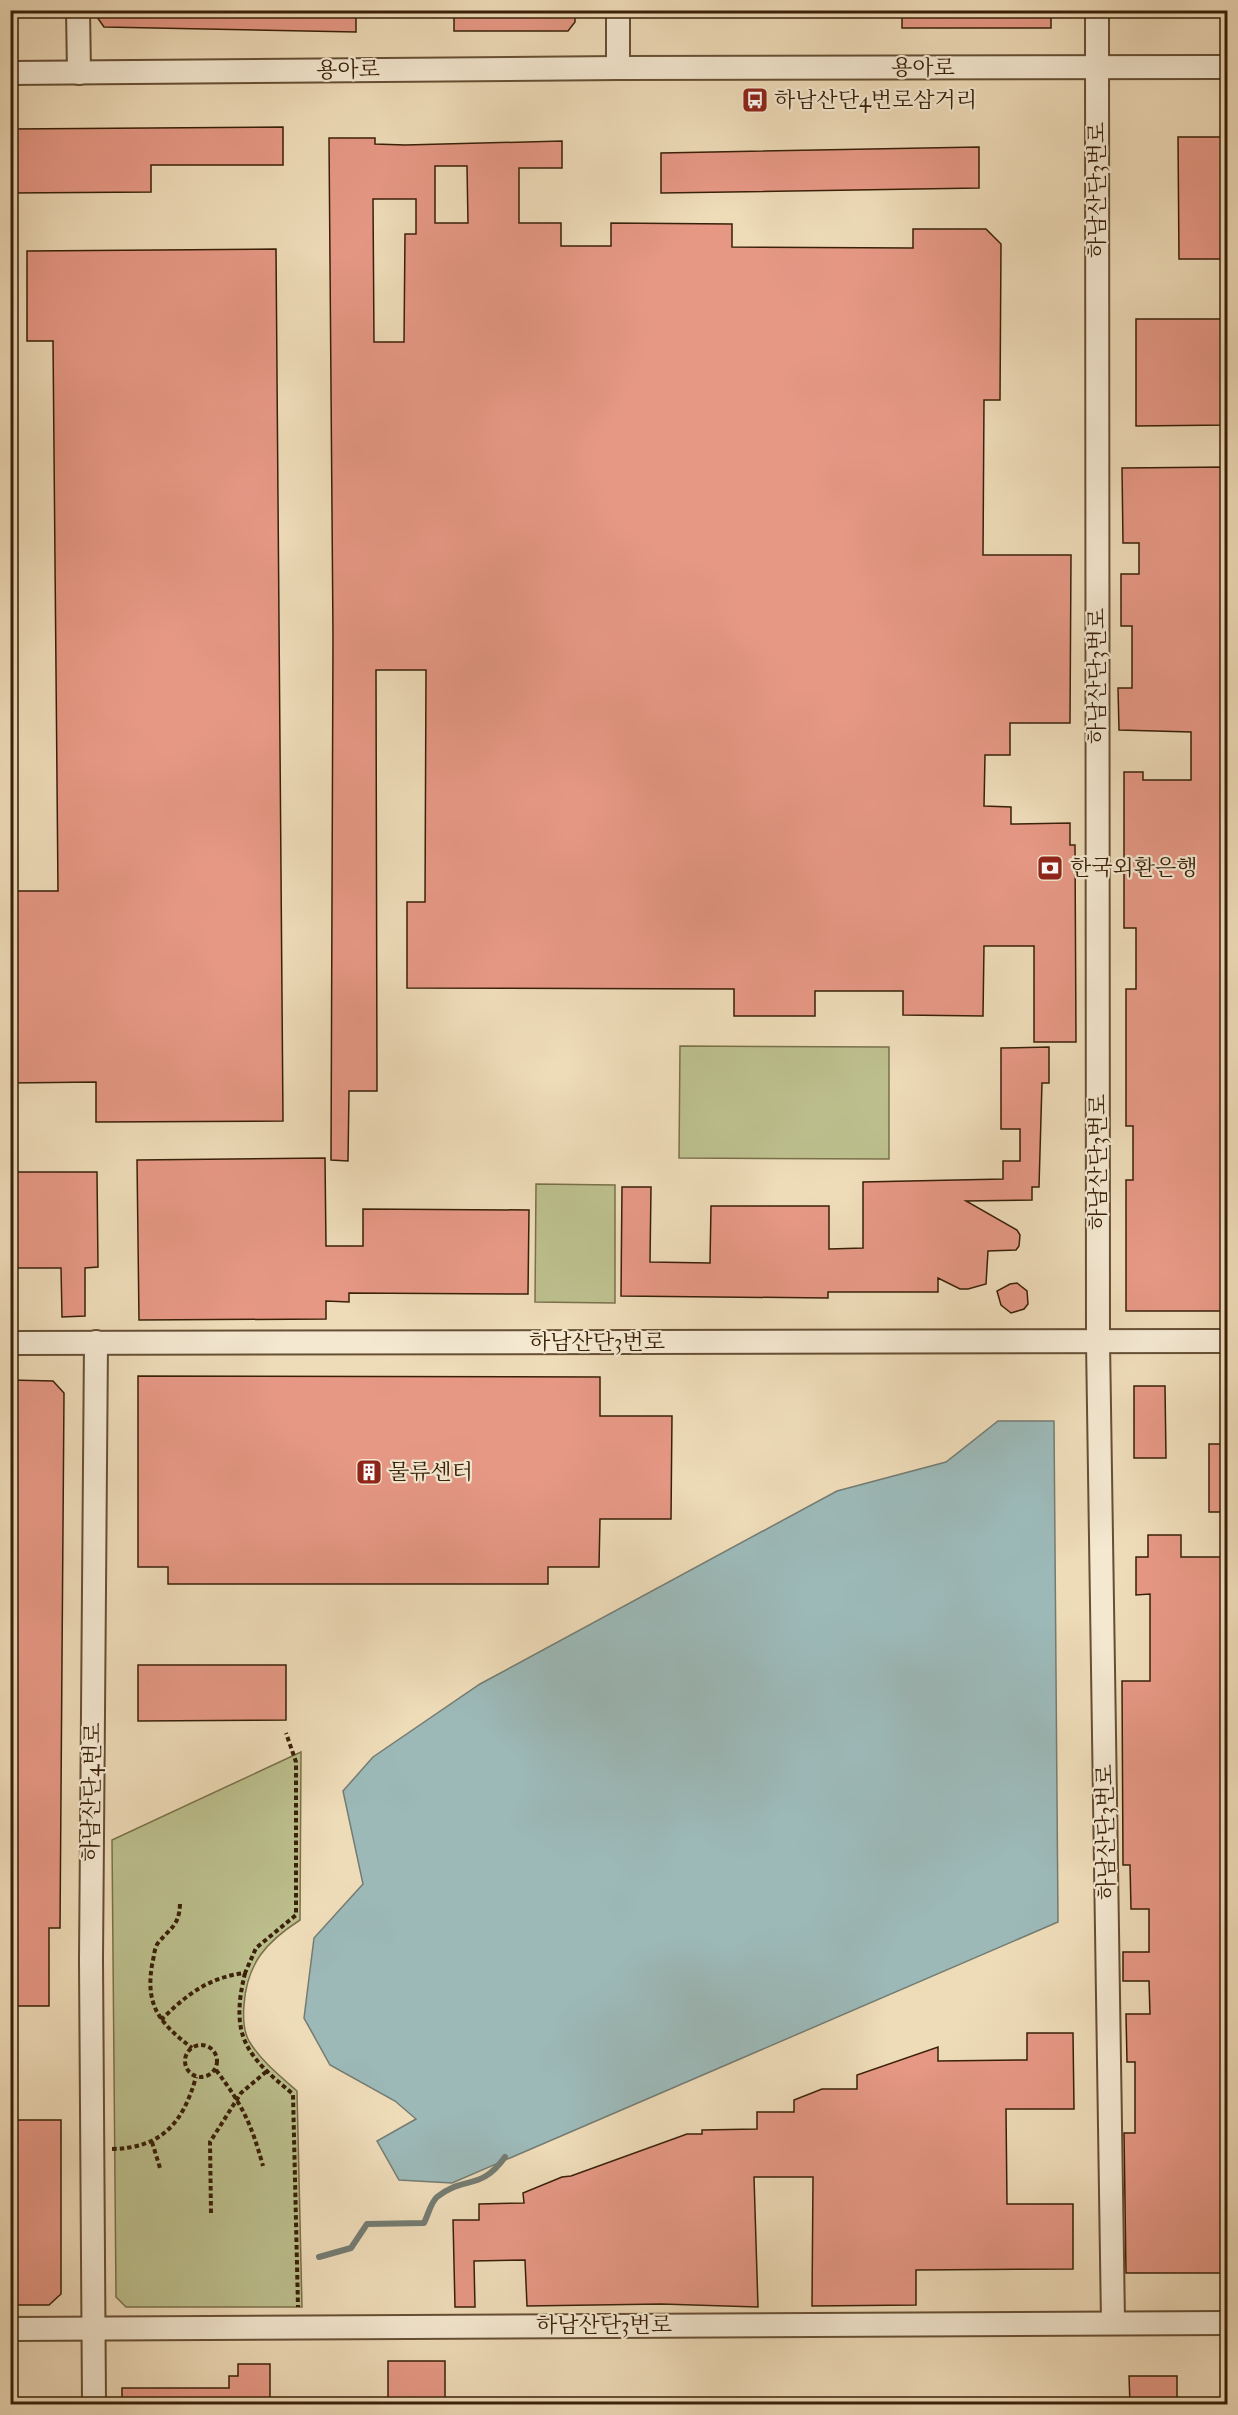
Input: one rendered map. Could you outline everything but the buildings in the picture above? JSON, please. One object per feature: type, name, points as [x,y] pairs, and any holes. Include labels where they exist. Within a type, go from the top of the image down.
[{"type":"street","points":[[78,10],[79,73]]},
{"type":"street","points":[[618,10],[618,68]]},
{"type":"street","name":"하남산단3번로","points":[[1097,10],[1098,1341],[1113,2322]]},
{"type":"street","name":"용아로","points":[[10,73],[618,68],[1227,67]]},
{"type":"street","points":[[10,1343],[96,1341]]},
{"type":"street","name":"하남산단3번로","points":[[96,1341],[1227,1341]]},
{"type":"street","name":"하남산단4번로","points":[[94,2404],[91,1960],[96,1341]]},
{"type":"street","name":"하남산단3번로","points":[[94,2329],[1227,2323]]},
{"type":"street","points":[[10,2329],[94,2329]]},
{"type":"path","points":[[286,1733],[296,1762],[296,1915],[279,1926],[256,1948],[245,1973],[239,1996],[238,2023],[244,2042],[267,2071],[293,2094],[298,2327]]},
{"type":"path","points":[[180,1904],[180,1917],[156,1945],[151,1975],[153,2007],[166,2028],[192,2048]]},
{"type":"path","points":[[161,2020],[186,1996],[211,1980],[245,1973]]},
{"type":"path","points":[[199,2045],[212,2049],[218,2063],[216,2070],[204,2078],[196,2077],[190,2074],[184,2060],[192,2048],[199,2045]]},
{"type":"path","points":[[216,2070],[237,2099],[252,2126],[262,2166]]},
{"type":"path","points":[[211,2213],[210,2142],[237,2099],[267,2071]]},
{"type":"path","points":[[93,2150],[129,2149],[152,2142],[176,2124],[188,2106],[196,2077]]},
{"type":"path","points":[[152,2142],[160,2168]]},
{"type":"green space","points":[[680,1046],[889,1047],[889,1159],[679,1158]]},
{"type":"green space","points":[[536,1184],[615,1185],[615,1303],[535,1302]]},
{"type":"green space","points":[[301,1752],[300,1920],[268,1945],[254,1965],[246,1990],[244,2023],[249,2041],[259,2055],[297,2091],[302,2307],[126,2307],[116,2297],[112,1840]]},
{"type":"water","points":[[998,1421],[1054,1421],[1058,1922],[452,2183],[399,2180],[377,2141],[416,2119],[395,2101],[330,2065],[304,2018],[314,1938],[363,1884],[343,1791],[373,1757],[480,1684],[837,1491],[946,1462]]},
{"type":"waterway","points":[[319,2257],[351,2248],[367,2224],[424,2223],[437,2197],[456,2186],[488,2175],[505,2157]]},
{"type":"place","name":"하남산단4번로삼거리","points":[[755,100]]},
{"type":"place","name":"한국외환은행","points":[[1050,868]]},
{"type":"place","name":"물류센터","points":[[369,1472]]}]
